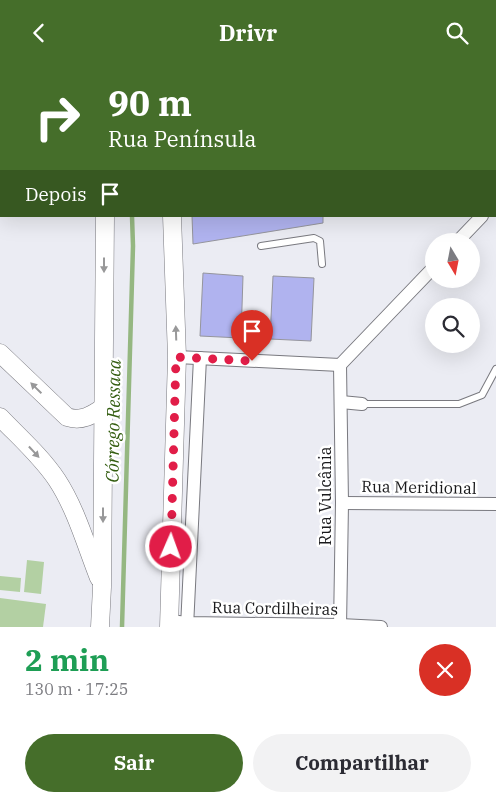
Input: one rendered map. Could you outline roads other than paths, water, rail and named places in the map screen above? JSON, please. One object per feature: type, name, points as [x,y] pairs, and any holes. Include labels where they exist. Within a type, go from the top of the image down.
[{"type":"main road","points":[[100,627],[102,587],[105,217]]},
{"type":"main road","points":[[169,624],[176,357],[172,217]]},
{"type":"main road","points":[[1,356],[67,417],[74,420],[83,419],[104,407]]},
{"type":"main road","points":[[0,417],[39,457],[56,479],[72,507],[102,587]]},
{"type":"street","points":[[466,233],[481,217]]},
{"type":"street","points":[[176,357],[340,365],[425,276]]},
{"type":"street","points":[[187,625],[200,358]]},
{"type":"street","name":"Rua Vulcânia","points":[[340,365],[342,503],[340,626]]},
{"type":"street","points":[[341,402],[362,404]]},
{"type":"street","name":"Rua Meridional","points":[[342,503],[496,504]]},
{"type":"street","name":"Rua Cordilheiras","points":[[169,624],[381,627]]},
{"type":"lane","points":[[261,246],[314,239],[320,241],[322,264]]},
{"type":"lane","points":[[362,404],[459,404],[482,395],[496,369]]},
{"type":"waterway","name":"Córrego Ressaca","points":[[122,627],[133,246],[132,217]]}]
